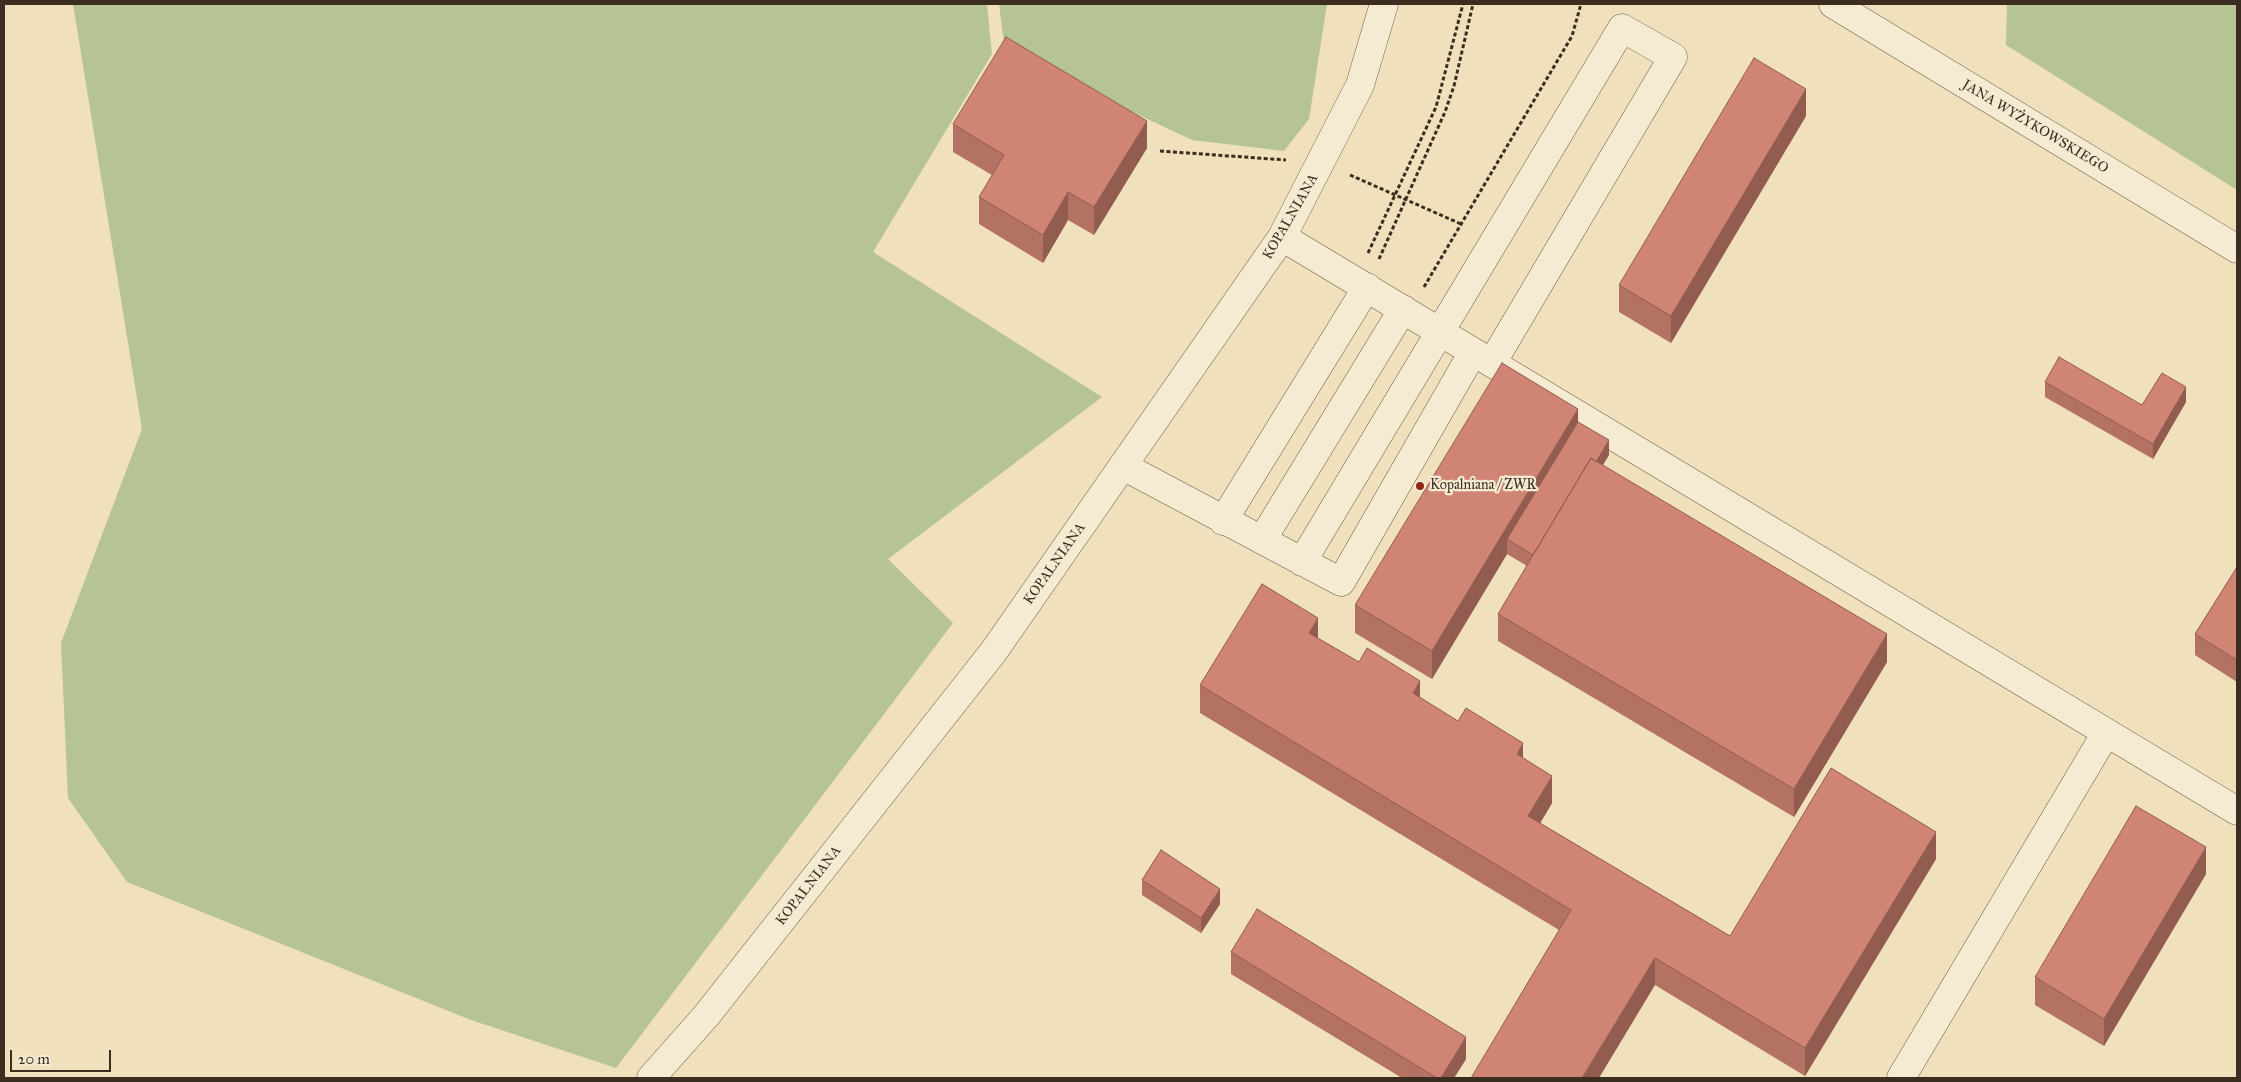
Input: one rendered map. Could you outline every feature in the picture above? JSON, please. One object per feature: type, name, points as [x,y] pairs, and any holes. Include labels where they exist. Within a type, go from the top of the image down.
[{"type":"street","name":"KOPALNIANA","points":[[651,1078],[706,1016],[994,651],[1282,238],[1360,86],[1384,4]]},
{"type":"street","name":"JANA WYŻYKOWSKIEGO","points":[[1833,4],[2237,249]]},
{"type":"street","points":[[1123,466],[1223,521],[1262,540],[1302,562],[1341,582],[1673,57],[1622,28],[1302,562]]},
{"type":"street","points":[[1282,238],[1440,331],[2237,811]]},
{"type":"street","points":[[1223,521],[1361,284]]},
{"type":"street","points":[[1262,540],[1403,309]]},
{"type":"street","points":[[1901,1078],[2106,733]]},
{"type":"path","points":[[1361,284],[1436,107],[1463,4]]},
{"type":"path","points":[[1361,284],[1446,112],[1473,4]]},
{"type":"path","points":[[1423,289],[1572,36],[1581,4]]},
{"type":"green space","points":[[73,4],[987,4],[992,54],[873,252],[1102,397],[888,559],[953,623],[616,1068],[471,1020],[127,882],[68,798],[61,643],[142,429]]},
{"type":"green space","points":[[999,4],[1327,4],[1309,119],[1284,151],[1192,140],[1005,52]]},
{"type":"green space","points":[[2007,4],[2237,4],[2237,190],[2006,45]]},
{"type":"building","points":[[1006,37],[1147,121],[1094,207],[1068,192],[1043,235],[979,197],[1004,155],[953,124]]},
{"type":"building","points":[[1754,58],[1806,89],[1671,316],[1619,285]]},
{"type":"building","points":[[2059,357],[2142,405],[2162,373],[2186,387],[2153,444],[2045,382]]},
{"type":"building","points":[[1502,363],[1578,409],[1432,651],[1355,605]]},
{"type":"building","points":[[1578,422],[1609,440],[1596,462],[1591,458],[1533,555],[1507,539]]},
{"type":"building","points":[[1591,458],[1887,634],[1794,789],[1498,614]]},
{"type":"building","points":[[2237,567],[2237,660],[2195,634]]},
{"type":"building","points":[[1262,584],[1318,618],[1309,633],[1359,662],[1367,648],[1420,681],[1413,693],[1458,721],[1466,708],[1523,743],[1517,754],[1552,776],[1528,816],[1730,936],[1831,768],[1936,832],[1805,1048],[1655,958],[1582,1078],[1471,1078],[1571,910],[1200,685]]},
{"type":"building","points":[[2136,806],[2206,847],[2104,1019],[2035,977]]},
{"type":"building","points":[[1161,850],[1220,889],[1201,918],[1142,880]]},
{"type":"building","points":[[1257,909],[1466,1037],[1441,1078],[1437,1078],[1231,952]]},
{"type":"place","name":"Kopalniana / ZWR","points":[[1420,486]]}]
